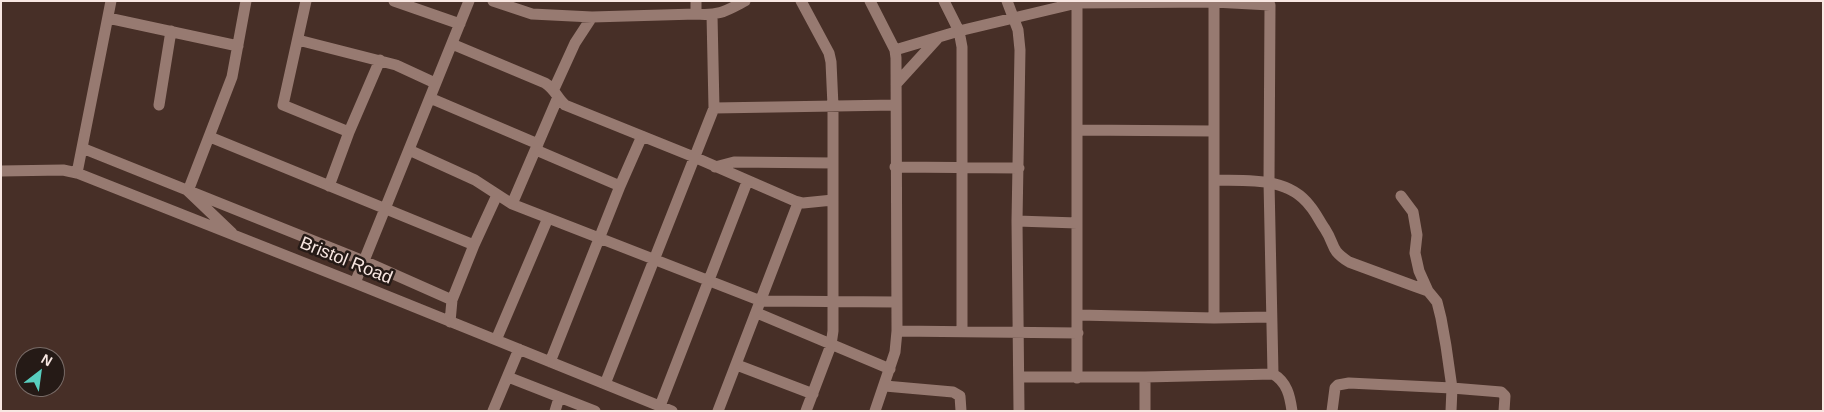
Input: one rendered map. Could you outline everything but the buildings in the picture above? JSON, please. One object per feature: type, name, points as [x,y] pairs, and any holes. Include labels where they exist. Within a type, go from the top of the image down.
[{"type":"street","points":[[77,173],[111,1]]},
{"type":"street","points":[[188,191],[232,76],[246,1]]},
{"type":"street","points":[[306,1],[284,105],[349,132]]},
{"type":"street","points":[[394,1],[460,24]]},
{"type":"street","points":[[356,283],[469,1]]},
{"type":"street","points":[[493,1],[532,14],[592,17],[717,15],[745,1]]},
{"type":"street","points":[[696,1],[696,14]]},
{"type":"street","points":[[801,1],[829,53],[833,106],[833,332],[831,345],[806,411]]},
{"type":"street","points":[[870,1],[895,50],[896,84],[897,331],[895,352],[875,411]]},
{"type":"street","points":[[944,1],[959,31],[963,70],[962,331]]},
{"type":"street","points":[[1007,1],[1019,35],[1020,50],[1017,221],[1019,411]]},
{"type":"street","points":[[895,50],[959,31],[1077,2],[1214,2],[1267,4],[1271,7],[1269,182],[1273,374]]},
{"type":"street","points":[[1077,2],[1077,378]]},
{"type":"street","points":[[1214,2],[1214,318]]},
{"type":"street","points":[[605,384],[714,108],[712,15]]},
{"type":"street","points":[[512,204],[537,147],[574,43],[592,17]]},
{"type":"street","points":[[108,18],[238,46]]},
{"type":"street","points":[[159,105],[171,31]]},
{"type":"street","points":[[896,84],[938,38]]},
{"type":"street","points":[[298,40],[380,60],[407,69],[435,83]]},
{"type":"street","points":[[452,44],[545,83],[565,105],[694,157],[798,203],[833,200]]},
{"type":"street","points":[[329,186],[349,132],[380,60]]},
{"type":"street","points":[[430,98],[620,186]]},
{"type":"street","points":[[714,108],[896,105]]},
{"type":"street","points":[[1077,130],[1213,130]]},
{"type":"street","points":[[550,362],[620,186],[642,136]]},
{"type":"street","points":[[210,137],[474,245]]},
{"type":"street","points":[[82,148],[364,261],[452,300]]},
{"type":"street","points":[[409,150],[475,180],[512,204],[761,301],[896,302]]},
{"type":"street","points":[[715,167],[734,162],[833,163]]},
{"type":"street","points":[[896,167],[1019,168]]},
{"type":"street","name":"Bristol Road","points":[[1,171],[63,170],[77,173],[672,411]]},
{"type":"street","points":[[1214,180],[1269,182],[1286,187],[1310,205],[1330,237],[1333,249],[1338,255],[1349,262],[1428,291]]},
{"type":"street","points":[[660,406],[747,182]]},
{"type":"street","points":[[188,191],[235,236]]},
{"type":"street","points":[[450,322],[452,300],[497,195]]},
{"type":"street","points":[[1401,196],[1413,212],[1417,235],[1415,253],[1419,271],[1428,291],[1437,302],[1441,318],[1452,388],[1451,411]]},
{"type":"street","points":[[718,411],[798,203]]},
{"type":"street","points":[[496,340],[548,218]]},
{"type":"street","points":[[1017,221],[1077,223]]},
{"type":"street","points":[[757,313],[890,369]]},
{"type":"street","points":[[1078,314],[1214,318],[1271,317]]},
{"type":"street","points":[[897,331],[1078,334]]},
{"type":"street","points":[[493,411],[519,349]]},
{"type":"street","points":[[736,365],[813,394]]},
{"type":"street","points":[[1019,377],[1145,378],[1273,374],[1287,388],[1292,411]]},
{"type":"street","points":[[508,377],[595,411]]},
{"type":"street","points":[[1145,378],[1145,411]]},
{"type":"street","points":[[1332,411],[1333,391],[1338,386],[1361,384],[1501,392],[1505,396],[1504,411]]},
{"type":"street","points":[[884,386],[953,392],[960,396],[961,411]]},
{"type":"street","points":[[555,411],[560,398]]}]
